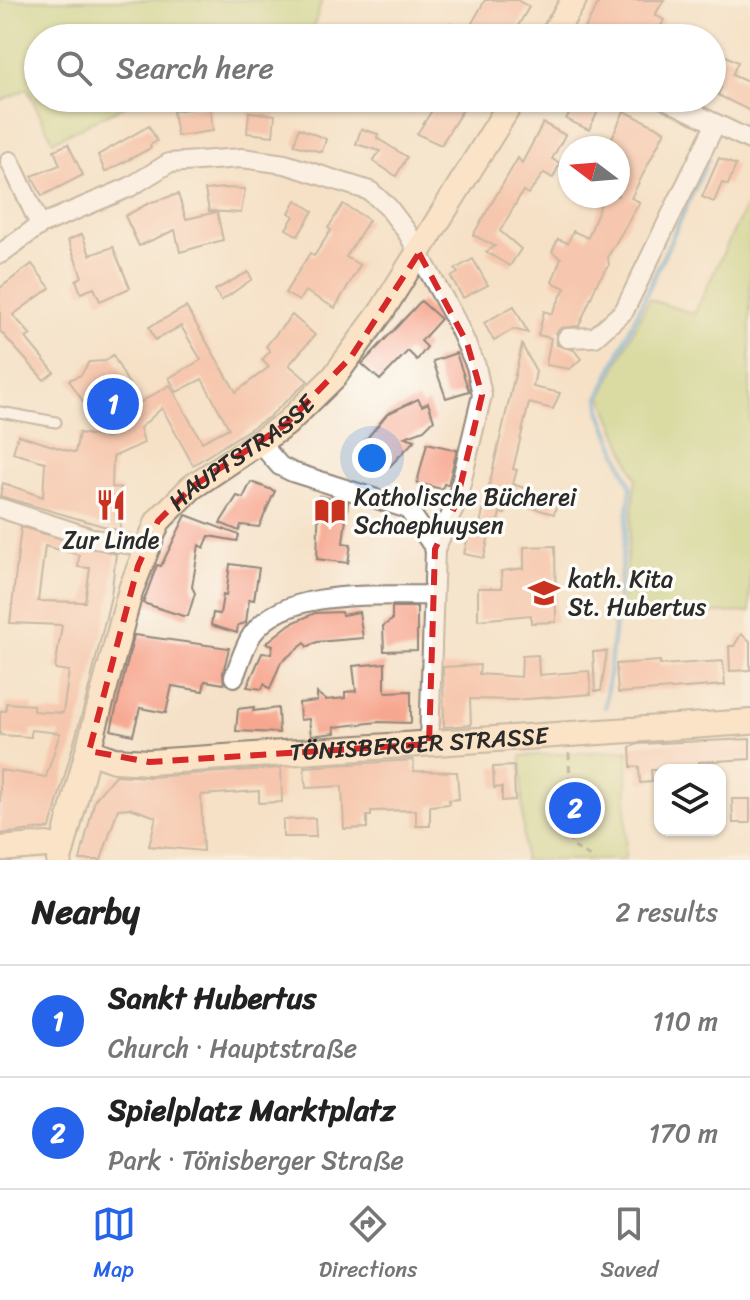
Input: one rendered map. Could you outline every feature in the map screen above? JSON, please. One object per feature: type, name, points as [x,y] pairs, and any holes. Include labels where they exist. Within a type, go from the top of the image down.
[{"type":"main road","points":[[559,24],[574,0]]},
{"type":"main road","name":"HAUPTSTRASSE","points":[[60,855],[145,547],[158,521],[176,500],[211,472],[286,424],[334,377],[367,334],[505,112]]},
{"type":"main road","name":"TÖNISBERGER STRASSE","points":[[89,751],[114,760],[149,762],[750,722]]},
{"type":"main road","points":[[0,849],[47,845],[60,855]]},
{"type":"street","points":[[689,112],[750,140]]},
{"type":"street","points":[[567,338],[595,337],[624,311],[715,125]]},
{"type":"street","points":[[0,254],[40,225],[130,187],[169,163],[242,158],[285,164],[370,191],[388,207],[419,253],[467,343],[482,395],[459,495],[435,549],[429,744]]},
{"type":"street","points":[[10,161],[40,225]]},
{"type":"street","points":[[260,443],[280,466],[292,472],[408,509],[435,549]]},
{"type":"street","points":[[0,508],[95,539],[145,547]]},
{"type":"street","points":[[234,677],[254,631],[288,606],[316,600],[432,595]]},
{"type":"lane","points":[[0,412],[56,422]]},
{"type":"path","points":[[569,735],[571,845],[595,860]]},
{"type":"highlighted area","points":[[419,253],[467,343],[482,395],[456,504],[435,549],[429,744],[149,762],[89,751],[138,566],[158,521],[192,487],[286,424],[351,357]]},
{"type":"green space","points":[[0,0],[322,0],[314,24],[24,24],[24,90],[0,101]]},
{"type":"green space","points":[[38,112],[112,112],[53,141]]},
{"type":"green space","points":[[750,197],[750,612],[621,616],[636,478],[602,396],[649,299],[694,314]]},
{"type":"green space","points":[[628,750],[625,860],[524,860],[521,756]]},
{"type":"building","points":[[485,0],[517,0],[529,7],[519,24],[472,24]]},
{"type":"building","points":[[600,0],[664,0],[655,15],[664,20],[662,24],[587,24]]},
{"type":"building","points":[[726,56],[738,62],[732,75],[750,83],[750,111],[726,99]]},
{"type":"building","points":[[173,112],[211,112],[213,131],[177,136]]},
{"type":"building","points":[[249,112],[275,115],[273,136],[247,133]]},
{"type":"building","points":[[431,112],[461,112],[441,145],[417,134]]},
{"type":"building","points":[[570,112],[598,112],[589,130],[566,119]]},
{"type":"building","points":[[624,112],[665,131],[631,198],[640,202],[608,256],[609,265],[598,281],[579,326],[561,328],[556,333],[557,345],[574,350],[581,359],[570,369],[546,365],[551,338],[538,335],[544,311],[552,314],[565,288],[552,282],[561,258],[552,252],[558,239],[568,243],[573,231],[588,238],[599,208],[630,208],[630,136],[613,136]]},
{"type":"building","points":[[543,123],[565,135],[558,136],[558,148],[552,159],[558,162],[558,167],[553,178],[544,173],[528,194],[523,191],[500,231],[521,249],[510,266],[486,252],[495,246],[473,235],[518,158],[522,163]]},
{"type":"building","points":[[149,126],[157,141],[150,145],[151,148],[105,172],[98,155]]},
{"type":"building","points":[[299,128],[326,139],[322,152],[294,145]]},
{"type":"building","points":[[361,129],[378,134],[377,138],[407,157],[396,176],[373,161],[380,151],[356,144]]},
{"type":"building","points":[[68,144],[83,175],[42,196],[32,176],[60,165],[54,150]]},
{"type":"building","points":[[719,158],[736,165],[728,185],[722,183],[714,202],[702,197]]},
{"type":"building","points":[[245,189],[241,213],[209,211],[205,190]]},
{"type":"building","points":[[178,194],[186,219],[217,212],[223,240],[180,252],[175,230],[139,246],[125,216],[149,203]]},
{"type":"building","points":[[296,200],[313,211],[298,236],[286,229],[294,216],[289,213]]},
{"type":"building","points":[[343,204],[369,220],[346,257],[360,265],[335,308],[305,291],[299,301],[285,293],[310,253],[314,256],[331,230],[328,228]]},
{"type":"building","points":[[82,234],[90,255],[113,247],[130,288],[100,301],[94,288],[81,293],[76,280],[82,277],[68,240]]},
{"type":"building","points":[[473,259],[488,285],[463,298],[451,277],[458,273],[455,269]]},
{"type":"building","points":[[32,264],[50,288],[13,315],[31,335],[26,338],[54,372],[44,380],[0,331],[0,288]]},
{"type":"building","points":[[248,272],[252,279],[221,301],[215,290]]},
{"type":"building","points":[[421,301],[441,319],[421,341],[427,347],[417,360],[408,351],[380,380],[362,364]]},
{"type":"building","points":[[514,306],[528,333],[513,329],[494,341],[484,323]]},
{"type":"building","points":[[186,307],[236,392],[269,367],[262,360],[270,351],[266,346],[292,315],[315,335],[289,365],[308,381],[269,417],[193,465],[162,408],[140,428],[144,443],[113,457],[112,487],[122,488],[120,531],[0,496],[3,483],[43,497],[45,462],[13,453],[18,435],[75,453],[79,433],[107,438],[69,380],[81,375],[89,362],[105,361],[113,355],[139,403],[170,385],[202,442],[229,428],[202,379],[177,392],[169,378],[201,360],[181,326],[155,340],[149,327]]},
{"type":"building","points":[[522,345],[536,371],[533,387],[560,393],[553,409],[529,403],[513,469],[517,470],[513,484],[558,500],[554,514],[508,501],[505,514],[500,513],[496,532],[490,531],[484,558],[464,554],[470,527],[479,528]]},
{"type":"building","points":[[456,353],[469,391],[446,398],[433,361]]},
{"type":"building","points":[[418,399],[422,406],[428,403],[434,420],[424,430],[405,437],[415,440],[390,466],[364,442],[387,414]]},
{"type":"building","points":[[427,443],[457,450],[448,485],[444,484],[442,489],[417,483]]},
{"type":"building","points":[[251,482],[275,491],[259,527],[241,525],[239,531],[220,523],[237,496],[243,498]]},
{"type":"building","points":[[319,496],[348,502],[343,543],[351,544],[348,563],[317,559]]},
{"type":"building","points":[[186,515],[239,535],[237,541],[209,536],[204,548],[199,545],[192,587],[195,593],[188,616],[183,616],[143,603],[157,565],[161,566]]},
{"type":"building","points":[[21,527],[116,554],[111,596],[87,696],[50,828],[0,834],[0,770],[46,777],[60,733],[31,730],[31,737],[0,735],[0,711],[6,711],[6,703],[33,705],[33,711],[63,713],[69,671],[55,669],[62,625],[10,623]],"holes":[[[45,546],[79,555],[78,567],[90,568],[85,602],[38,601]]]},
{"type":"building","points":[[555,546],[556,622],[531,623],[531,615],[478,620],[478,588],[502,588],[501,571],[524,568],[524,547]]},
{"type":"building","points":[[230,564],[259,568],[254,600],[249,599],[246,623],[238,625],[237,633],[211,625],[213,613],[220,614],[223,595],[226,596]]},
{"type":"building","points":[[392,607],[417,607],[417,650],[384,651],[383,626],[392,620]]},
{"type":"building","points":[[341,612],[342,615],[359,612],[363,638],[317,642],[307,647],[305,643],[281,662],[270,689],[264,684],[262,689],[247,687],[262,653],[271,654],[273,645],[266,643],[290,624],[315,613]]},
{"type":"building","points":[[741,634],[750,641],[750,670],[730,671],[729,646],[734,646]]},
{"type":"building","points":[[134,635],[229,648],[223,673],[224,684],[205,681],[203,691],[172,686],[166,713],[140,708],[133,735],[111,730]]},
{"type":"building","points":[[607,651],[601,691],[595,691],[593,652]]},
{"type":"building","points":[[538,655],[539,675],[589,671],[591,694],[514,700],[470,699],[471,725],[444,727],[443,667],[480,665],[479,674],[521,677],[522,656]]},
{"type":"building","points":[[660,661],[660,665],[723,661],[725,685],[618,693],[616,664]]},
{"type":"building","points":[[385,663],[385,692],[411,691],[411,723],[378,722],[334,727],[335,733],[311,736],[309,719],[300,720],[299,703],[317,701],[317,693],[326,700],[345,698],[345,692],[356,691],[353,666]]},
{"type":"building","points":[[254,707],[253,711],[278,708],[279,733],[236,731],[238,709]]},
{"type":"building","points":[[750,739],[750,759],[654,764],[652,782],[640,783],[639,767],[631,767],[630,747],[638,744]]},
{"type":"building","points":[[413,760],[414,771],[457,772],[459,799],[449,800],[449,804],[430,806],[430,826],[416,826],[416,810],[371,811],[371,816],[367,816],[367,828],[344,829],[342,786],[306,788],[304,767]]},
{"type":"building","points":[[514,766],[515,800],[502,801],[502,787],[494,788],[493,767]]},
{"type":"building","points":[[281,768],[282,802],[259,803],[259,791],[201,795],[203,851],[149,846],[156,817],[130,808],[118,809],[101,860],[80,860],[95,799],[115,775],[150,777]]},
{"type":"building","points":[[732,799],[750,799],[750,823],[733,823]]},
{"type":"building","points":[[315,818],[316,837],[283,837],[283,820]]},
{"type":"waterway","points":[[605,707],[631,487],[601,413],[599,397],[708,159]]},
{"type":"place","name":"Sankt Hubertus","points":[[113,404]]},
{"type":"place","name":"Zur Linde","points":[[111,505]]},
{"type":"place","name":"Katholische Bücherei Schaephuysen","points":[[330,511]]},
{"type":"place","name":"kath. Kita St. Hubertus","points":[[544,593]]},
{"type":"place","name":"Spielplatz Marktplatz","points":[[575,808]]}]
